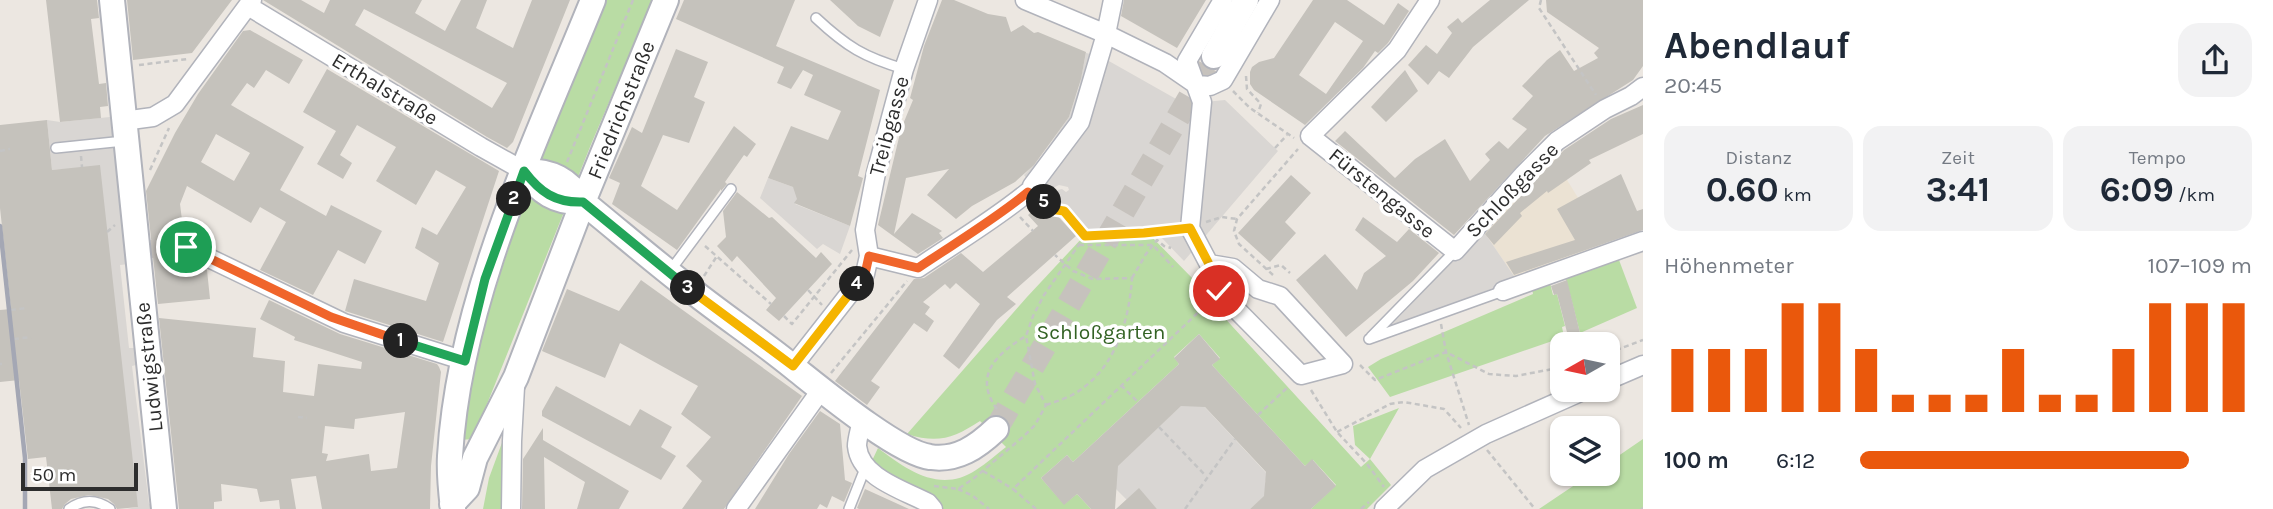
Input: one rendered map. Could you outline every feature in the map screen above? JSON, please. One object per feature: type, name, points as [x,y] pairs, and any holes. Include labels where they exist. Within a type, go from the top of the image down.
[{"type":"main road","name":"Ludwigstraße","points":[[112,0],[124,131],[144,249],[164,509]]},
{"type":"main road","points":[[453,506],[450,457],[456,408],[485,279],[524,171],[593,0]]},
{"type":"main road","name":"Friedrichstraße","points":[[453,506],[467,488],[475,458],[516,377],[583,202],[659,29],[666,0]]},
{"type":"main road","points":[[1214,56],[1246,0]]},
{"type":"main road","name":"Erthalstraße","points":[[524,171],[538,189],[566,203],[583,202],[821,390],[897,443],[919,455],[932,458],[965,453],[1005,431]]},
{"type":"street","name":"Treibgasse","points":[[869,256],[865,230],[888,124],[928,0]]},
{"type":"street","points":[[1024,0],[1106,34],[1165,63],[1197,85],[1210,86],[1223,80],[1270,0]]},
{"type":"street","points":[[793,366],[865,274],[869,256],[918,268],[996,218],[1030,189],[1080,122],[1106,34],[1113,0]]},
{"type":"street","points":[[1187,61],[1223,0]]},
{"type":"street","name":"Fürstengasse","points":[[1430,0],[1397,50],[1310,136],[1455,251]]},
{"type":"street","name":"Erthalstraße","points":[[250,3],[481,148],[524,171]]},
{"type":"street","points":[[124,131],[175,104],[250,3]]},
{"type":"street","points":[[1165,63],[1187,61]]},
{"type":"street","points":[[1187,61],[1202,102],[1190,228],[1209,264],[1219,291],[1294,381],[1343,364],[1280,296],[1258,289],[1233,268],[1209,264]]},
{"type":"street","name":"Schloßgasse","points":[[1455,251],[1551,146],[1643,87]]},
{"type":"street","points":[[1503,291],[1643,241]]},
{"type":"street","points":[[186,247],[344,323],[465,361]]},
{"type":"street","points":[[1620,375],[1643,365]]},
{"type":"street","name":"Friedrichstraße","points":[[511,509],[516,377]]},
{"type":"street","points":[[736,509],[821,390]]},
{"type":"street","points":[[1384,509],[1425,469],[1474,433],[1554,402]]},
{"type":"street","points":[[862,419],[857,446],[871,474],[928,503],[933,509]]},
{"type":"lane","points":[[816,18],[844,44],[877,61],[904,69]]},
{"type":"lane","points":[[56,148],[124,131]]},
{"type":"lane","points":[[669,272],[731,189]]},
{"type":"lane","points":[[1455,251],[1369,339],[1503,291]]},
{"type":"lane","points":[[849,509],[866,466]]},
{"type":"lane","points":[[69,509],[78,503],[89,501],[99,502],[109,509]]},
{"type":"path","points":[[566,163],[634,0]]},
{"type":"path","points":[[1541,0],[1539,8],[1605,109]]},
{"type":"path","points":[[118,66],[209,56]]},
{"type":"path","points":[[1249,67],[1245,78],[1247,89],[1261,104],[1258,113]]},
{"type":"path","points":[[1243,102],[1302,144],[1237,219],[1234,231],[1239,244],[1274,276],[1266,293]]},
{"type":"path","points":[[149,172],[167,137],[175,104]]},
{"type":"path","points":[[1275,148],[1288,134]]},
{"type":"path","points":[[0,151],[10,149]]},
{"type":"path","points":[[1030,189],[1050,209],[1064,211],[1085,236]]},
{"type":"path","points":[[1058,216],[1064,211]]},
{"type":"path","points":[[1222,217],[1237,219]]},
{"type":"path","points":[[1085,236],[1190,228]]},
{"type":"path","points":[[784,316],[792,324],[865,230]]},
{"type":"path","points":[[1046,405],[1035,384],[1026,336],[1039,305],[1085,236]]},
{"type":"path","points":[[698,240],[771,304]]},
{"type":"path","points":[[1024,436],[1035,425],[1046,405],[1070,396],[1088,384],[1118,347],[1127,316],[1132,278],[1157,240],[1171,248]]},
{"type":"path","points":[[1079,245],[1153,245],[1172,267]]},
{"type":"path","points":[[1055,256],[1073,271],[1093,279],[1132,278]]},
{"type":"path","points":[[1266,269],[1282,265],[1290,273]]},
{"type":"path","points":[[821,390],[834,368],[918,268]]},
{"type":"path","points":[[808,290],[814,298]]},
{"type":"path","points":[[1013,489],[1219,291]]},
{"type":"path","points":[[11,310],[27,308]]},
{"type":"path","points":[[1440,314],[1446,352],[1474,433],[1535,509]]},
{"type":"path","points":[[1005,431],[988,390],[986,376],[1007,348],[1026,336]]},
{"type":"path","points":[[14,339],[31,337]]},
{"type":"path","points":[[1620,349],[1643,340]]},
{"type":"path","points":[[1343,364],[1362,365],[1375,380],[1446,352],[1489,374],[1516,376],[1550,370]]},
{"type":"path","points":[[1258,415],[1294,381],[1385,486]]},
{"type":"path","points":[[1121,385],[1138,402]]},
{"type":"path","points":[[1337,432],[1391,404],[1404,402],[1444,409],[1453,418]]},
{"type":"path","points":[[298,417],[307,418]]},
{"type":"path","points":[[1159,427],[1206,476]]},
{"type":"path","points":[[1005,431],[1024,436]]},
{"type":"path","points":[[1005,431],[1024,436]]},
{"type":"path","points":[[1185,509],[1235,439]]},
{"type":"path","points":[[983,471],[1013,489],[1036,509]]},
{"type":"path","points":[[958,489],[973,496],[989,509]]},
{"type":"shaded area","points":[[1086,53],[1100,56],[1185,104],[1225,100],[1278,151],[1184,261],[1160,236],[1115,229],[1083,234],[1055,198],[1058,190],[1066,192],[1068,187],[1059,185],[1053,188],[1052,201],[1032,186],[1024,175],[1040,158],[1069,117]]},
{"type":"shaded area","points":[[110,117],[129,264],[120,265],[129,348],[138,348],[140,364],[132,366],[149,504],[156,504],[157,509],[126,509],[138,507],[66,169],[52,170],[47,120],[60,122]]},
{"type":"shaded area","points":[[1551,154],[1609,248],[1516,279],[1482,229]]},
{"type":"shaded area","points":[[768,178],[793,187],[800,193],[795,204],[850,226],[840,254],[823,244],[817,249],[760,198]]},
{"type":"shaded area","points":[[1482,229],[1516,279],[1388,329]]},
{"type":"shaded area","points":[[1186,401],[1200,402],[1270,477],[1265,481],[1269,492],[1250,509],[1157,509],[1139,489],[1127,500],[1112,485],[1117,481],[1113,470]]},
{"type":"green space","points":[[604,0],[653,0],[592,142],[473,439],[460,440],[471,383],[501,271],[540,162]]},
{"type":"green space","name":"Schloßgarten","points":[[1097,222],[1145,230],[1195,281],[1221,314],[1361,467],[1370,459],[1391,485],[1367,509],[1311,509],[1336,485],[1313,460],[1305,466],[1212,365],[1220,358],[1199,334],[1174,357],[1179,364],[1073,462],[1067,455],[1041,478],[1064,504],[1077,494],[1091,509],[935,509],[870,465],[878,448],[912,471],[950,480],[976,470],[1006,447],[980,421],[945,438],[928,439],[907,434]]},
{"type":"green space","points":[[1619,260],[1637,308],[1580,332],[1566,279]]},
{"type":"green space","points":[[1550,283],[1553,295],[1557,294],[1565,326],[1562,327],[1563,332],[1550,332],[1550,342],[1390,397],[1368,367],[1533,294],[1532,288]]},
{"type":"green space","points":[[1399,408],[1370,459],[1355,445],[1353,426]]},
{"type":"green space","points":[[1643,439],[1643,509],[1539,509],[1573,486],[1620,486],[1620,455]]},
{"type":"green space","points":[[503,440],[503,509],[483,509],[489,478]]},
{"type":"building","points":[[46,0],[97,0],[99,18],[91,19],[99,84],[106,83],[108,106],[100,107],[101,118],[60,122]]},
{"type":"building","points":[[127,0],[232,0],[192,53],[133,60]]},
{"type":"building","points":[[263,0],[301,0],[324,13],[330,0],[422,0],[415,13],[445,31],[461,0],[487,0],[476,28],[513,48],[532,0],[570,0],[513,142],[507,148]],"holes":[[[364,9],[507,83],[492,108],[355,25]]]},
{"type":"building","points":[[684,0],[795,0],[776,46],[880,90],[858,176],[863,178],[850,226],[794,203],[797,199],[793,187],[768,178],[791,126],[828,140],[841,111],[804,95],[813,75],[803,70],[791,89],[777,83],[784,67],[676,19]]},
{"type":"building","points":[[830,0],[894,0],[880,37],[858,26]]},
{"type":"building","points":[[942,0],[954,0],[988,14],[1006,17],[1011,32],[1023,25],[1034,33],[1038,32],[1086,52],[1069,117],[1034,165],[1015,182],[972,206],[956,219],[927,195],[949,169],[906,178],[894,234],[912,213],[942,231],[939,233],[943,238],[918,254],[878,225],[901,129],[913,100],[910,98],[924,46]]},
{"type":"building","points":[[1124,0],[1206,0],[1177,48],[1121,16]]},
{"type":"building","points":[[1313,0],[1347,0],[1384,25],[1398,3],[1409,11],[1388,43],[1378,53],[1375,51],[1363,68],[1305,125],[1254,90],[1250,84],[1252,67],[1274,58]],"holes":[[[1335,22],[1363,41],[1326,94],[1299,75]]]},
{"type":"building","points":[[1490,0],[1529,0],[1473,47],[1449,78],[1439,71],[1428,85],[1408,65],[1426,45],[1437,54],[1452,33],[1447,27],[1458,18],[1462,23]]},
{"type":"building","points":[[1546,0],[1643,0],[1643,66],[1633,80],[1545,136],[1454,235],[1335,141],[1345,131],[1395,178],[1415,159],[1445,139],[1470,181],[1490,160],[1485,154],[1499,141],[1508,149],[1527,129],[1512,119],[1533,96],[1522,86],[1547,60],[1560,50],[1574,71],[1598,58],[1594,53],[1599,48],[1547,12]]},
{"type":"building","points":[[250,30],[303,60],[289,84],[266,70],[254,88],[247,83],[231,105],[304,147],[280,190],[326,216],[331,205],[382,231],[365,264],[338,250],[313,295],[260,270],[286,222],[260,207],[251,223],[187,186],[180,204],[184,236],[176,242],[175,249],[180,257],[207,270],[210,299],[158,304],[146,191],[198,94],[243,31]],"holes":[[[216,134],[250,153],[234,181],[201,162]]]},
{"type":"building","points":[[676,49],[708,62],[694,97],[705,102],[689,143],[663,135],[641,186],[677,210],[734,126],[756,144],[747,157],[744,155],[725,182],[727,184],[677,250],[612,204],[620,183],[609,178],[632,127],[642,133]]},
{"type":"building","points":[[327,69],[499,171],[443,342],[345,311],[354,279],[426,301],[439,263],[415,248],[422,227],[437,235],[466,187],[436,170],[416,205],[376,181],[396,147],[357,125],[340,155],[352,163],[343,179],[317,164],[336,131],[303,112]]},
{"type":"building","points":[[1405,70],[1418,91],[1386,122],[1371,107]]},
{"type":"building","points":[[1643,105],[1643,134],[1589,160],[1591,163],[1548,193],[1547,191],[1520,213],[1522,216],[1494,245],[1485,234],[1564,150],[1611,119]]},
{"type":"building","points":[[47,120],[52,170],[100,165],[138,507],[117,509],[108,499],[89,495],[71,499],[62,509],[52,509],[46,457],[28,459],[19,380],[0,382],[0,310],[11,309],[0,208],[0,125]]},
{"type":"building","points":[[1621,174],[1637,211],[1643,209],[1643,230],[1514,275],[1506,262],[1575,240],[1557,209]]},
{"type":"building","points":[[1291,175],[1311,193],[1285,222],[1296,233],[1270,262],[1238,233]]},
{"type":"building","points":[[737,192],[769,218],[772,217],[816,258],[821,252],[832,264],[779,321],[766,310],[776,298],[737,256],[732,262],[717,246],[726,237],[723,211]]},
{"type":"building","points":[[1040,204],[1052,217],[1055,213],[1076,236],[1007,297],[1016,304],[997,320],[959,369],[943,356],[980,304],[956,283],[950,289],[945,284],[923,302],[930,307],[925,314],[934,321],[927,332],[914,323],[871,381],[880,387],[867,405],[835,381],[914,279],[924,278],[961,253],[983,272],[1038,226],[1028,215]]},
{"type":"building","points":[[1363,217],[1397,242],[1409,229],[1439,253],[1413,281],[1346,337],[1296,280],[1325,254],[1357,290],[1364,273],[1386,256],[1355,230]]},
{"type":"building","points":[[641,280],[802,396],[724,509],[682,509],[702,481],[686,466],[711,437],[681,414],[698,386],[620,343],[605,378],[542,351],[567,289],[619,311]]},
{"type":"building","points":[[1567,280],[1580,332],[1567,332],[1557,294],[1554,295],[1551,286]]},
{"type":"building","points":[[269,300],[340,334],[437,364],[441,372],[431,466],[430,509],[322,509],[316,476],[291,479],[296,509],[280,509],[279,500],[260,502],[257,489],[221,484],[222,501],[214,502],[214,509],[179,509],[159,318],[256,328],[253,357],[285,361],[283,392],[314,396],[318,364],[361,369],[362,362],[294,340],[295,337],[260,319]],"holes":[[[405,412],[397,468],[371,471],[369,454],[326,461],[328,454],[322,453],[325,426],[354,429],[355,419]]]},
{"type":"building","points":[[1199,334],[1220,359],[1212,365],[1305,466],[1312,459],[1336,486],[1311,509],[1250,509],[1264,496],[1266,472],[1205,407],[1181,406],[1118,466],[1115,509],[1091,509],[1077,494],[1064,505],[1041,478],[1067,455],[1073,462],[1179,364],[1174,358]]},
{"type":"building","points":[[556,386],[630,426],[640,409],[672,427],[661,447],[676,456],[661,480],[542,416],[542,411]]},
{"type":"building","points":[[820,411],[840,424],[845,480],[852,483],[844,502],[832,496],[827,508],[820,504],[817,509],[755,509],[789,454]]},
{"type":"building","points":[[543,428],[543,440],[629,491],[619,509],[577,509],[585,482],[544,457],[545,509],[522,509],[523,459]]},
{"type":"building","points":[[1139,488],[1157,509],[1116,509]]},
{"type":"building","points":[[865,489],[909,509],[859,509],[857,508]]},
{"type":"tunnel","points":[[996,429],[1214,56]]},
{"type":"tunnel","points":[[151,249],[186,247]]},
{"type":"railway","points":[[0,226],[25,458],[25,509]]},
{"type":"route","points":[[186,247],[344,323],[465,361],[485,279],[524,171],[538,189],[566,203],[583,202],[693,292],[793,366],[865,274],[869,256],[918,268],[996,218],[1028,192],[1050,209],[1064,211],[1085,236],[1190,228],[1209,264],[1219,291]]}]
